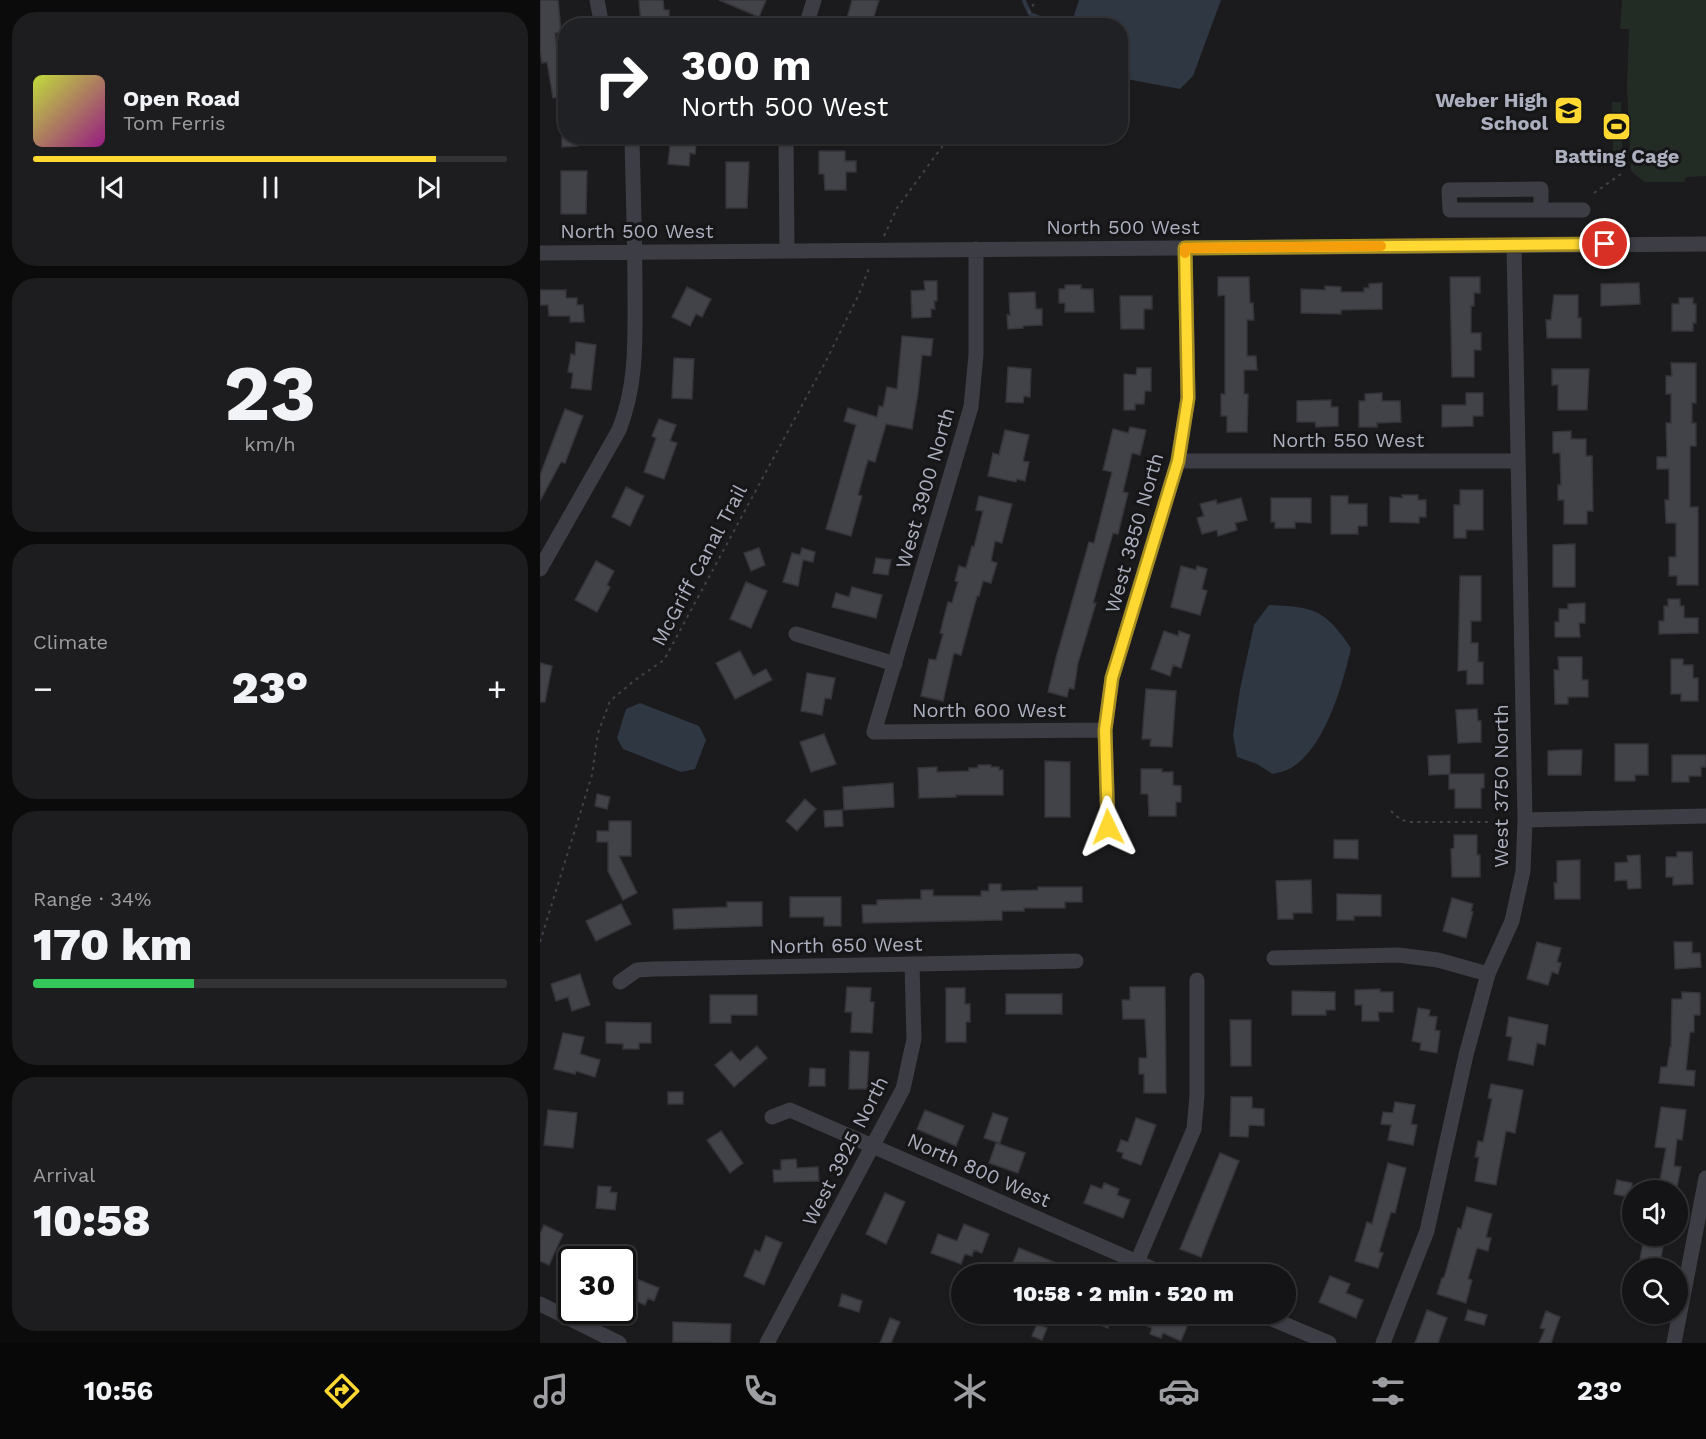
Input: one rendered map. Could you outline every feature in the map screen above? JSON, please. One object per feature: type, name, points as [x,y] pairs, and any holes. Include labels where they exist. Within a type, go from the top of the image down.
[{"type":"street","points":[[597,0],[600,18]]},
{"type":"street","points":[[808,18],[814,0]]},
{"type":"street","points":[[540,569],[619,430],[628,406],[635,369],[632,144]]},
{"type":"street","points":[[786,144],[787,250]]},
{"type":"street","points":[[1541,210],[1541,189],[1449,190],[1450,210],[1541,210],[1583,210]]},
{"type":"street","name":"West 3750 North","points":[[1383,1343],[1427,1232],[1466,1055],[1488,974],[1512,921],[1523,871],[1525,820],[1514,244]]},
{"type":"street","name":"North 500 West","points":[[540,253],[1706,244]]},
{"type":"street","name":"West 3850 North","points":[[1108,827],[1105,730],[1112,678],[1178,461],[1188,398],[1185,248]]},
{"type":"street","name":"West 3900 North","points":[[874,732],[971,407],[976,355],[976,249]]},
{"type":"street","name":"North 550 West","points":[[1178,461],[1517,461]]},
{"type":"street","points":[[796,634],[894,664]]},
{"type":"street","name":"North 600 West","points":[[874,732],[1105,730]]},
{"type":"street","points":[[1525,820],[1706,816]]},
{"type":"street","points":[[1274,958],[1398,955],[1438,960],[1488,974]]},
{"type":"street","name":"North 650 West","points":[[620,982],[637,970],[1076,961]]},
{"type":"street","name":"West 3925 North","points":[[767,1343],[903,1089],[914,1039],[912,964]]},
{"type":"street","points":[[1137,1262],[1194,1129],[1197,1096],[1197,980]]},
{"type":"street","name":"North 800 West","points":[[772,1116],[790,1110],[1142,1264]]},
{"type":"street","points":[[1674,1343],[1706,1178]]},
{"type":"street","points":[[540,1304],[619,1343]]},
{"type":"street","points":[[1284,1324],[1329,1343]]},
{"type":"path","points":[[1026,18],[1036,0]]},
{"type":"path","points":[[886,232],[897,208],[944,144]]},
{"type":"path","points":[[1594,193],[1624,172]]},
{"type":"path","name":"McGriff Canal Trail","points":[[540,942],[592,775],[598,733],[610,701],[664,660],[826,361],[859,294],[871,263]]},
{"type":"path","points":[[1391,810],[1401,820],[1411,822],[1507,822]]},
{"type":"shaded area","points":[[1622,0],[1706,0],[1706,176],[1686,177],[1684,182],[1644,182],[1631,171],[1627,88],[1629,29],[1620,29]]},
{"type":"shaded area","name":"Batting Cage","points":[[1612,102],[1621,102],[1622,150],[1613,151]]},
{"type":"water","points":[[1079,0],[1221,0],[1193,76],[1180,89],[1128,79],[1128,18],[1073,18]]},
{"type":"water","points":[[1269,605],[1298,607],[1318,613],[1334,626],[1351,648],[1331,714],[1314,746],[1291,768],[1273,774],[1257,764],[1237,757],[1233,735],[1254,625]]},
{"type":"water","points":[[640,703],[699,726],[706,740],[695,769],[681,772],[623,749],[617,738],[626,709]]},
{"type":"building","points":[[540,0],[558,0],[560,18],[558,33],[555,33],[558,56],[558,97],[553,98],[547,62],[542,63]]},
{"type":"building","points":[[639,0],[663,0],[664,10],[669,10],[669,18],[640,18]]},
{"type":"building","points":[[719,0],[766,0],[759,17]]},
{"type":"building","points":[[852,0],[879,0],[873,18],[847,18]]},
{"type":"building","points":[[562,144],[578,144],[578,146],[562,147]]},
{"type":"building","points":[[670,144],[696,144],[695,154],[690,153],[689,166],[668,164]]},
{"type":"building","points":[[819,151],[845,151],[845,161],[856,161],[856,172],[846,172],[846,190],[825,190],[824,174],[819,174]]},
{"type":"building","points":[[726,162],[749,162],[747,208],[726,208]]},
{"type":"building","points":[[561,171],[587,171],[586,214],[561,214]]},
{"type":"building","points":[[1218,277],[1249,277],[1250,303],[1253,303],[1254,320],[1247,320],[1247,356],[1256,356],[1257,370],[1244,370],[1244,394],[1248,394],[1247,432],[1227,432],[1227,416],[1221,416],[1221,394],[1225,394],[1225,295],[1218,296]]},
{"type":"building","points":[[1450,277],[1480,277],[1480,293],[1474,293],[1474,306],[1471,306],[1471,333],[1481,333],[1481,350],[1474,350],[1474,377],[1452,377]]},
{"type":"building","points":[[924,281],[937,281],[935,309],[931,309],[931,317],[912,318],[911,291],[925,290]]},
{"type":"building","points":[[1382,283],[1382,309],[1341,310],[1341,314],[1301,313],[1301,289],[1325,290],[1325,286],[1341,287],[1341,292],[1364,292],[1364,288],[1369,288],[1369,284]]},
{"type":"building","points":[[1639,283],[1640,304],[1601,306],[1601,284]]},
{"type":"building","points":[[1065,285],[1081,285],[1081,289],[1093,289],[1094,312],[1065,312],[1065,303],[1059,303],[1059,289],[1065,289]]},
{"type":"building","points":[[687,287],[711,299],[702,317],[696,314],[690,326],[672,317]]},
{"type":"building","points":[[540,290],[566,290],[566,298],[577,298],[577,305],[583,305],[584,322],[570,322],[570,316],[549,316],[548,305],[540,305]]},
{"type":"building","points":[[1035,292],[1036,309],[1042,309],[1042,325],[1008,329],[1009,293]]},
{"type":"building","points":[[1554,295],[1578,295],[1581,338],[1547,338],[1546,320],[1551,320]]},
{"type":"building","points":[[1120,296],[1152,296],[1152,309],[1144,309],[1144,329],[1121,329]]},
{"type":"building","points":[[1679,298],[1693,298],[1693,304],[1696,304],[1696,323],[1693,323],[1693,331],[1672,331],[1672,304],[1679,304]]},
{"type":"building","points":[[902,336],[933,339],[931,356],[922,355],[912,429],[886,424],[875,462],[868,460],[858,495],[862,496],[851,536],[826,529],[856,425],[844,421],[848,408],[877,417],[879,406],[883,407],[887,387],[897,389]]},
{"type":"building","points":[[576,342],[596,345],[591,390],[571,388],[573,373],[568,372],[571,354],[575,355]]},
{"type":"building","points":[[674,358],[694,359],[692,399],[672,398]]},
{"type":"building","points":[[1671,363],[1696,363],[1696,403],[1692,403],[1692,423],[1696,423],[1696,446],[1690,446],[1690,507],[1698,507],[1698,585],[1677,585],[1677,576],[1669,576],[1669,557],[1676,557],[1676,523],[1666,523],[1665,500],[1669,500],[1669,469],[1657,469],[1657,457],[1667,457],[1666,423],[1671,423],[1671,394],[1666,394],[1666,376],[1672,376]]},
{"type":"building","points":[[1008,367],[1031,369],[1030,397],[1024,396],[1023,403],[1006,402]]},
{"type":"building","points":[[1137,368],[1151,368],[1151,391],[1145,391],[1144,404],[1135,404],[1135,410],[1124,410],[1124,374],[1136,375]]},
{"type":"building","points":[[1552,369],[1589,369],[1587,410],[1558,410],[1558,385],[1552,385]]},
{"type":"building","points":[[1382,393],[1382,401],[1400,401],[1401,422],[1377,423],[1377,427],[1359,427],[1359,401],[1365,401],[1365,394]]},
{"type":"building","points":[[1466,393],[1483,393],[1483,416],[1473,416],[1473,426],[1442,427],[1442,405],[1466,405]]},
{"type":"building","points":[[1331,400],[1331,407],[1338,407],[1338,426],[1316,427],[1315,422],[1297,422],[1297,401]]},
{"type":"building","points":[[565,409],[583,416],[565,463],[561,462],[540,501],[540,475]]},
{"type":"building","points":[[659,419],[676,425],[670,441],[677,443],[664,479],[644,472],[656,438],[652,436]]},
{"type":"building","points":[[1130,427],[1146,430],[1140,455],[1132,453],[1123,492],[1128,493],[1118,534],[1113,533],[1093,603],[1096,603],[1078,663],[1074,689],[1069,688],[1067,697],[1048,692],[1089,542],[1094,543],[1112,472],[1103,470],[1113,429],[1128,433]]},
{"type":"building","points":[[1005,430],[1029,435],[1023,461],[1029,462],[1025,481],[1017,479],[1016,482],[988,476],[993,453],[999,455]]},
{"type":"building","points":[[1571,431],[1571,439],[1586,439],[1586,456],[1592,456],[1593,511],[1587,511],[1587,524],[1564,524],[1564,500],[1558,500],[1558,485],[1561,485],[1560,453],[1553,453],[1553,432]]},
{"type":"building","points":[[626,487],[644,496],[630,526],[612,517]]},
{"type":"building","points":[[1460,490],[1483,490],[1483,530],[1466,530],[1466,538],[1454,538],[1454,505],[1460,505]]},
{"type":"building","points":[[1402,495],[1418,495],[1418,500],[1426,500],[1426,517],[1419,517],[1419,523],[1390,522],[1390,497],[1403,498]]},
{"type":"building","points":[[979,496],[1012,504],[1002,543],[995,541],[991,561],[997,563],[991,583],[983,581],[979,596],[977,596],[961,655],[954,653],[943,701],[921,696],[929,659],[936,660],[948,602],[952,603],[958,582],[955,581],[959,566],[966,568],[972,546],[974,547],[983,511],[976,510]]},
{"type":"building","points":[[1331,496],[1348,496],[1348,504],[1367,504],[1367,526],[1358,526],[1358,534],[1331,534]]},
{"type":"building","points":[[1241,498],[1247,520],[1235,523],[1237,530],[1218,536],[1217,530],[1202,534],[1197,518],[1204,516],[1200,504],[1216,500],[1217,504]]},
{"type":"building","points":[[1271,498],[1311,498],[1311,523],[1295,522],[1295,528],[1275,528],[1275,522],[1271,522]]},
{"type":"building","points":[[1575,544],[1575,587],[1553,587],[1553,545]]},
{"type":"building","points":[[759,548],[765,565],[751,571],[744,553]]},
{"type":"building","points":[[802,548],[815,552],[813,562],[803,560],[798,586],[783,582],[792,553],[800,555]]},
{"type":"building","points":[[876,558],[891,560],[888,575],[873,573]]},
{"type":"building","points":[[596,561],[614,571],[607,585],[610,587],[597,612],[575,600]]},
{"type":"building","points":[[1181,566],[1196,570],[1197,566],[1207,569],[1202,589],[1207,591],[1200,615],[1171,607]]},
{"type":"building","points":[[1460,576],[1481,576],[1481,621],[1471,621],[1471,643],[1478,643],[1478,662],[1483,662],[1483,684],[1467,684],[1467,670],[1458,671]]},
{"type":"building","points":[[746,582],[767,591],[751,628],[730,619]]},
{"type":"building","points":[[852,587],[882,595],[876,618],[832,607],[836,593],[849,597]]},
{"type":"building","points":[[1668,599],[1680,599],[1680,606],[1684,606],[1684,618],[1698,618],[1698,633],[1659,634],[1659,621],[1664,621],[1664,606],[1668,606]]},
{"type":"building","points":[[1585,603],[1585,623],[1579,623],[1580,637],[1555,637],[1555,622],[1559,622],[1559,609],[1568,609],[1568,604]]},
{"type":"building","points":[[1164,631],[1178,636],[1179,631],[1190,635],[1181,668],[1173,665],[1170,676],[1151,669]]},
{"type":"building","points":[[740,651],[753,676],[766,669],[772,680],[735,699],[716,663]]},
{"type":"building","points":[[1558,657],[1582,657],[1582,680],[1588,680],[1588,697],[1568,697],[1568,704],[1555,704],[1554,670],[1559,670]]},
{"type":"building","points":[[1671,659],[1683,659],[1683,665],[1693,665],[1693,678],[1698,678],[1698,701],[1681,701],[1681,694],[1671,694]]},
{"type":"building","points":[[540,663],[552,666],[545,702],[540,702]]},
{"type":"building","points":[[807,673],[835,678],[831,699],[825,698],[822,715],[801,711]]},
{"type":"building","points":[[1146,689],[1176,691],[1172,747],[1150,746],[1151,739],[1142,739]]},
{"type":"building","points":[[1477,709],[1478,721],[1481,721],[1481,742],[1458,743],[1456,710]]},
{"type":"building","points":[[824,734],[836,764],[811,772],[800,742]]},
{"type":"building","points":[[1615,744],[1648,744],[1648,775],[1635,775],[1635,781],[1615,781]]},
{"type":"building","points":[[1582,750],[1581,775],[1548,775],[1548,751]]},
{"type":"building","points":[[1450,755],[1450,774],[1484,774],[1481,808],[1455,808],[1455,789],[1449,789],[1449,774],[1429,775],[1428,756]]},
{"type":"building","points":[[1672,755],[1706,755],[1706,767],[1701,767],[1701,776],[1689,776],[1689,782],[1672,782]]},
{"type":"building","points":[[1045,761],[1070,762],[1070,817],[1045,817]]},
{"type":"building","points":[[978,765],[991,765],[991,767],[999,767],[999,770],[1003,770],[1003,795],[919,798],[918,768],[937,767],[937,772],[969,771],[969,768],[978,768]]},
{"type":"building","points":[[1141,769],[1162,769],[1162,772],[1173,772],[1173,785],[1181,786],[1181,802],[1176,802],[1176,816],[1149,816],[1148,794],[1141,794]]},
{"type":"building","points":[[893,783],[894,807],[844,810],[843,787]]},
{"type":"building","points":[[597,794],[610,797],[607,809],[595,806]]},
{"type":"building","points":[[805,799],[816,809],[797,831],[786,821]]},
{"type":"building","points":[[842,810],[843,826],[825,827],[824,811]]},
{"type":"building","points":[[609,821],[631,821],[631,856],[619,856],[637,893],[623,900],[608,871],[608,842],[597,842],[597,831],[609,831]]},
{"type":"building","points":[[1454,835],[1477,835],[1480,877],[1452,877],[1451,849],[1454,848]]},
{"type":"building","points":[[1334,840],[1358,840],[1358,859],[1334,858]]},
{"type":"building","points":[[1677,852],[1692,852],[1693,884],[1673,885],[1673,877],[1666,877],[1666,857],[1677,857]]},
{"type":"building","points":[[1640,855],[1641,888],[1628,889],[1627,880],[1615,881],[1615,863],[1628,862],[1627,856]]},
{"type":"building","points":[[1580,860],[1580,899],[1555,899],[1554,883],[1557,883],[1557,861]]},
{"type":"building","points":[[1311,880],[1312,913],[1293,913],[1293,919],[1278,919],[1276,881]]},
{"type":"building","points":[[989,884],[1001,884],[1001,891],[1038,890],[1038,887],[1082,887],[1082,902],[1065,902],[1065,908],[1024,908],[1024,911],[1002,911],[1002,920],[863,923],[862,905],[877,905],[877,900],[921,899],[921,890],[933,890],[933,896],[981,896],[981,891],[989,891]]},
{"type":"building","points":[[1337,894],[1381,895],[1381,916],[1354,916],[1354,920],[1337,920]]},
{"type":"building","points":[[790,897],[841,897],[841,926],[824,926],[824,917],[790,917]]},
{"type":"building","points":[[1452,898],[1473,904],[1466,938],[1443,931]]},
{"type":"building","points":[[727,902],[762,902],[762,926],[674,929],[673,909],[727,907]]},
{"type":"building","points":[[621,904],[631,924],[596,941],[586,921]]},
{"type":"building","points":[[1537,942],[1561,948],[1557,962],[1561,963],[1558,974],[1552,972],[1548,985],[1527,979]]},
{"type":"building","points":[[1674,942],[1692,942],[1692,953],[1700,953],[1701,967],[1675,969]]},
{"type":"building","points":[[580,974],[590,1005],[572,1011],[568,997],[556,1001],[551,984]]},
{"type":"building","points":[[847,987],[871,988],[870,1002],[874,1002],[872,1033],[851,1032],[852,1012],[845,1012]]},
{"type":"building","points":[[1130,987],[1165,987],[1166,1093],[1144,1093],[1144,1074],[1139,1074],[1139,1058],[1147,1058],[1145,1019],[1123,1019],[1122,1000],[1130,1000]]},
{"type":"building","points":[[946,988],[965,988],[965,1004],[970,1004],[970,1022],[966,1022],[966,1042],[946,1042]]},
{"type":"building","points":[[1380,989],[1380,992],[1393,992],[1393,1012],[1378,1012],[1379,1021],[1362,1021],[1362,1005],[1355,1005],[1355,990]]},
{"type":"building","points":[[1292,991],[1335,992],[1335,1010],[1326,1010],[1326,1015],[1292,1015]]},
{"type":"building","points":[[1682,992],[1700,993],[1700,1015],[1694,1015],[1694,1032],[1690,1032],[1686,1070],[1695,1071],[1694,1086],[1659,1083],[1661,1067],[1667,1067],[1671,1047],[1672,999],[1682,999]]},
{"type":"building","points":[[1006,994],[1062,994],[1062,1014],[1006,1014]]},
{"type":"building","points":[[710,995],[757,995],[757,1015],[731,1015],[731,1023],[710,1023]]},
{"type":"building","points":[[1418,1008],[1430,1010],[1429,1016],[1437,1017],[1435,1030],[1440,1031],[1437,1053],[1420,1050],[1421,1043],[1412,1041]]},
{"type":"building","points":[[1509,1017],[1548,1025],[1545,1045],[1537,1043],[1533,1065],[1508,1060],[1512,1037],[1506,1036]]},
{"type":"building","points":[[1230,1020],[1251,1020],[1251,1066],[1231,1066]]},
{"type":"building","points":[[606,1022],[651,1023],[651,1043],[639,1043],[639,1049],[623,1049],[623,1044],[606,1043]]},
{"type":"building","points":[[563,1033],[584,1037],[580,1054],[600,1060],[595,1077],[576,1071],[575,1074],[554,1069]]},
{"type":"building","points":[[757,1046],[767,1058],[734,1087],[715,1065],[731,1051],[740,1061]]},
{"type":"building","points":[[850,1051],[869,1052],[867,1089],[849,1089]]},
{"type":"building","points":[[810,1068],[825,1069],[825,1086],[809,1086]]},
{"type":"building","points":[[1491,1084],[1523,1090],[1515,1133],[1506,1131],[1496,1185],[1475,1181],[1479,1157],[1475,1157],[1478,1141],[1483,1142],[1492,1099],[1488,1098]]},
{"type":"building","points":[[668,1092],[683,1092],[683,1104],[668,1104]]},
{"type":"building","points":[[1231,1097],[1252,1097],[1252,1108],[1264,1109],[1264,1126],[1249,1125],[1248,1137],[1230,1136]]},
{"type":"building","points":[[1395,1102],[1415,1105],[1411,1124],[1417,1125],[1413,1145],[1388,1140],[1391,1125],[1381,1124],[1383,1112],[1393,1113]]},
{"type":"building","points":[[1661,1107],[1686,1110],[1682,1140],[1677,1139],[1674,1166],[1681,1167],[1678,1180],[1660,1180],[1666,1148],[1655,1147]]},
{"type":"building","points":[[548,1110],[577,1113],[573,1148],[544,1145]]},
{"type":"building","points":[[925,1110],[964,1126],[956,1146],[917,1129]]},
{"type":"building","points":[[993,1113],[1008,1118],[1000,1143],[984,1138]]},
{"type":"building","points":[[1136,1118],[1156,1125],[1141,1165],[1122,1158],[1123,1153],[1117,1151],[1121,1140],[1128,1142]]},
{"type":"building","points":[[721,1131],[743,1163],[730,1173],[707,1140]]},
{"type":"building","points":[[996,1143],[1025,1153],[1018,1173],[989,1163]]},
{"type":"building","points":[[1220,1153],[1239,1161],[1201,1257],[1180,1249]]},
{"type":"building","points":[[796,1159],[797,1168],[818,1167],[819,1181],[774,1182],[773,1170],[781,1170],[781,1160]]},
{"type":"building","points":[[1388,1163],[1406,1168],[1395,1213],[1391,1212],[1379,1252],[1383,1253],[1378,1268],[1355,1261],[1367,1222],[1372,1224]]},
{"type":"building","points":[[1617,1180],[1622,1181],[1622,1196],[1614,1194]]},
{"type":"building","points":[[1104,1183],[1119,1189],[1117,1195],[1130,1200],[1123,1218],[1084,1203],[1091,1185],[1102,1189]]},
{"type":"building","points":[[598,1186],[611,1187],[610,1192],[617,1193],[615,1210],[596,1208]]},
{"type":"building","points":[[885,1193],[905,1202],[886,1244],[866,1234]]},
{"type":"building","points":[[1467,1207],[1492,1214],[1486,1237],[1491,1238],[1488,1251],[1477,1248],[1468,1279],[1472,1280],[1466,1303],[1437,1294]]},
{"type":"building","points":[[964,1224],[989,1234],[982,1253],[974,1250],[972,1256],[965,1254],[961,1264],[931,1253],[938,1234],[957,1241]]},
{"type":"building","points":[[544,1225],[563,1234],[549,1265],[540,1261],[540,1234]]},
{"type":"building","points":[[766,1236],[782,1243],[764,1285],[744,1276],[755,1250],[760,1252]]},
{"type":"building","points":[[1642,1246],[1663,1246],[1661,1258],[1640,1258]]},
{"type":"building","points":[[1019,1248],[1059,1264],[1012,1264]]},
{"type":"building","points":[[1330,1276],[1350,1284],[1346,1293],[1363,1300],[1356,1318],[1319,1302]]},
{"type":"building","points":[[636,1279],[659,1288],[654,1301],[648,1298],[645,1305],[636,1301]]},
{"type":"building","points":[[842,1294],[862,1301],[859,1312],[839,1306]]},
{"type":"building","points":[[1427,1310],[1447,1318],[1438,1343],[1415,1343]]},
{"type":"building","points":[[1468,1310],[1487,1315],[1484,1325],[1465,1320]]},
{"type":"building","points":[[1546,1311],[1560,1317],[1551,1343],[1539,1343],[1545,1329],[1540,1328]]},
{"type":"building","points":[[890,1318],[900,1322],[891,1343],[880,1343]]},
{"type":"building","points":[[673,1322],[731,1324],[730,1343],[673,1342]]},
{"type":"building","points":[[1037,1324],[1047,1328],[1042,1340],[1032,1336]]},
{"type":"building","points":[[1098,1324],[1109,1324],[1108,1328]]},
{"type":"building","points":[[1188,1324],[1181,1341],[1163,1333],[1161,1338],[1150,1334],[1152,1328],[1145,1325]]},
{"type":"waterway","points":[[1024,1],[1030,14],[1038,17]]},
{"type":"slow traffic","points":[[1185,253],[1185,248],[1381,246]]},
{"type":"place","name":"Weber High School","points":[[1569,111]]},
{"type":"place","name":"Batting Cage","points":[[1617,126]]},
{"type":"route","points":[[1108,827],[1105,730],[1112,678],[1178,461],[1188,398],[1185,248],[1605,244]]}]
